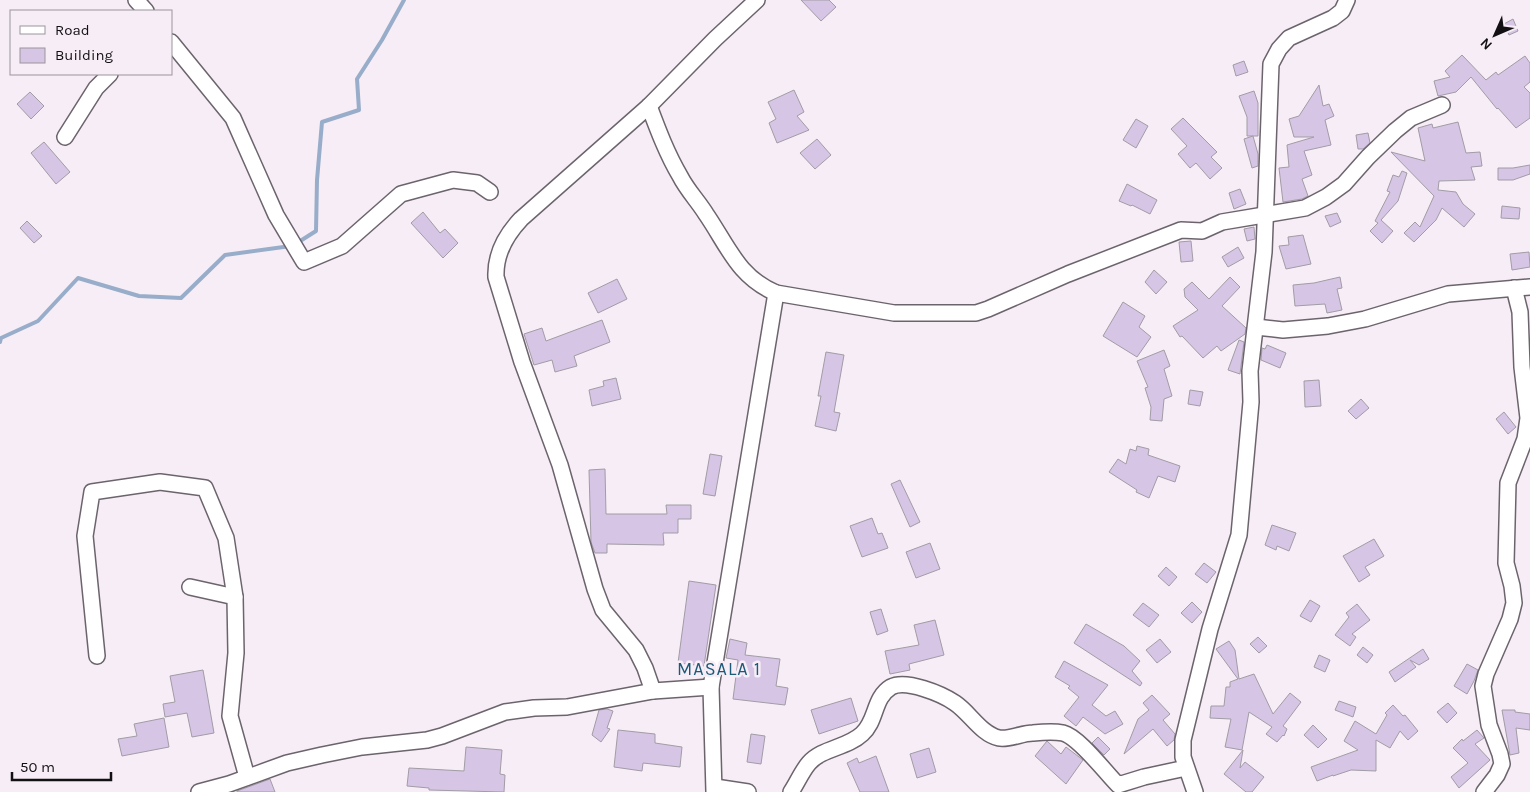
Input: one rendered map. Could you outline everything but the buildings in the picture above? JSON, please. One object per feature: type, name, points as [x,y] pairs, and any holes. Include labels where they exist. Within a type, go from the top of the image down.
[{"type":"street","points":[[136,0],[145,10]]},
{"type":"street","points":[[653,692],[641,659],[603,610],[595,590],[560,465],[522,362],[496,278],[495,264],[499,251],[510,231],[521,219],[649,106],[715,39],[757,0]]},
{"type":"street","points":[[1195,792],[1183,757],[1183,740],[1210,628],[1239,535],[1251,402],[1250,371],[1264,252],[1271,64],[1278,49],[1289,38],[1333,18],[1342,11],[1347,0]]},
{"type":"street","points":[[172,43],[233,118],[276,215],[304,262],[342,246],[401,194],[453,180],[477,183],[490,192]]},
{"type":"street","points":[[65,137],[96,88],[109,75]]},
{"type":"street","points":[[649,106],[662,142],[680,177],[707,214],[732,255],[746,274],[761,287],[776,293],[894,313],[976,314],[1068,274],[1181,230],[1202,231],[1222,222],[1304,208],[1326,197],[1344,184],[1368,157],[1395,131],[1412,118],[1442,105]]},
{"type":"street","points":[[1256,327],[1283,330],[1328,326],[1364,320],[1448,294],[1530,287]]},
{"type":"street","points":[[1484,792],[1502,764],[1489,725],[1483,686],[1486,674],[1510,619],[1514,603],[1506,563],[1508,483],[1524,439],[1528,418],[1522,367],[1520,312],[1514,288]]},
{"type":"street","points":[[748,792],[715,790],[711,687],[776,293]]},
{"type":"street","points":[[97,656],[85,536],[92,492],[160,482],[205,488],[226,538],[235,597],[236,653],[230,716],[247,777]]},
{"type":"street","points":[[190,587],[235,597]]},
{"type":"street","points":[[792,792],[809,763],[816,756],[861,736],[874,718],[880,697],[896,686],[914,686],[939,694],[956,703],[990,734],[1001,739],[1030,733],[1063,733],[1071,736],[1118,785],[1186,768]]},
{"type":"street","points":[[199,792],[227,788],[247,777],[287,763],[362,746],[427,740],[505,712],[534,708],[567,707],[653,692],[711,687]]},
{"type":"waterway","points":[[297,243],[316,231],[317,180],[322,122],[359,110],[357,79],[382,40],[404,0]]},
{"type":"waterway","points":[[0,342],[1,338],[38,321],[78,278],[139,296],[181,298],[225,255],[291,246]]},
{"type":"district","name":"MASALA 1","points":[[719,669]]}]
